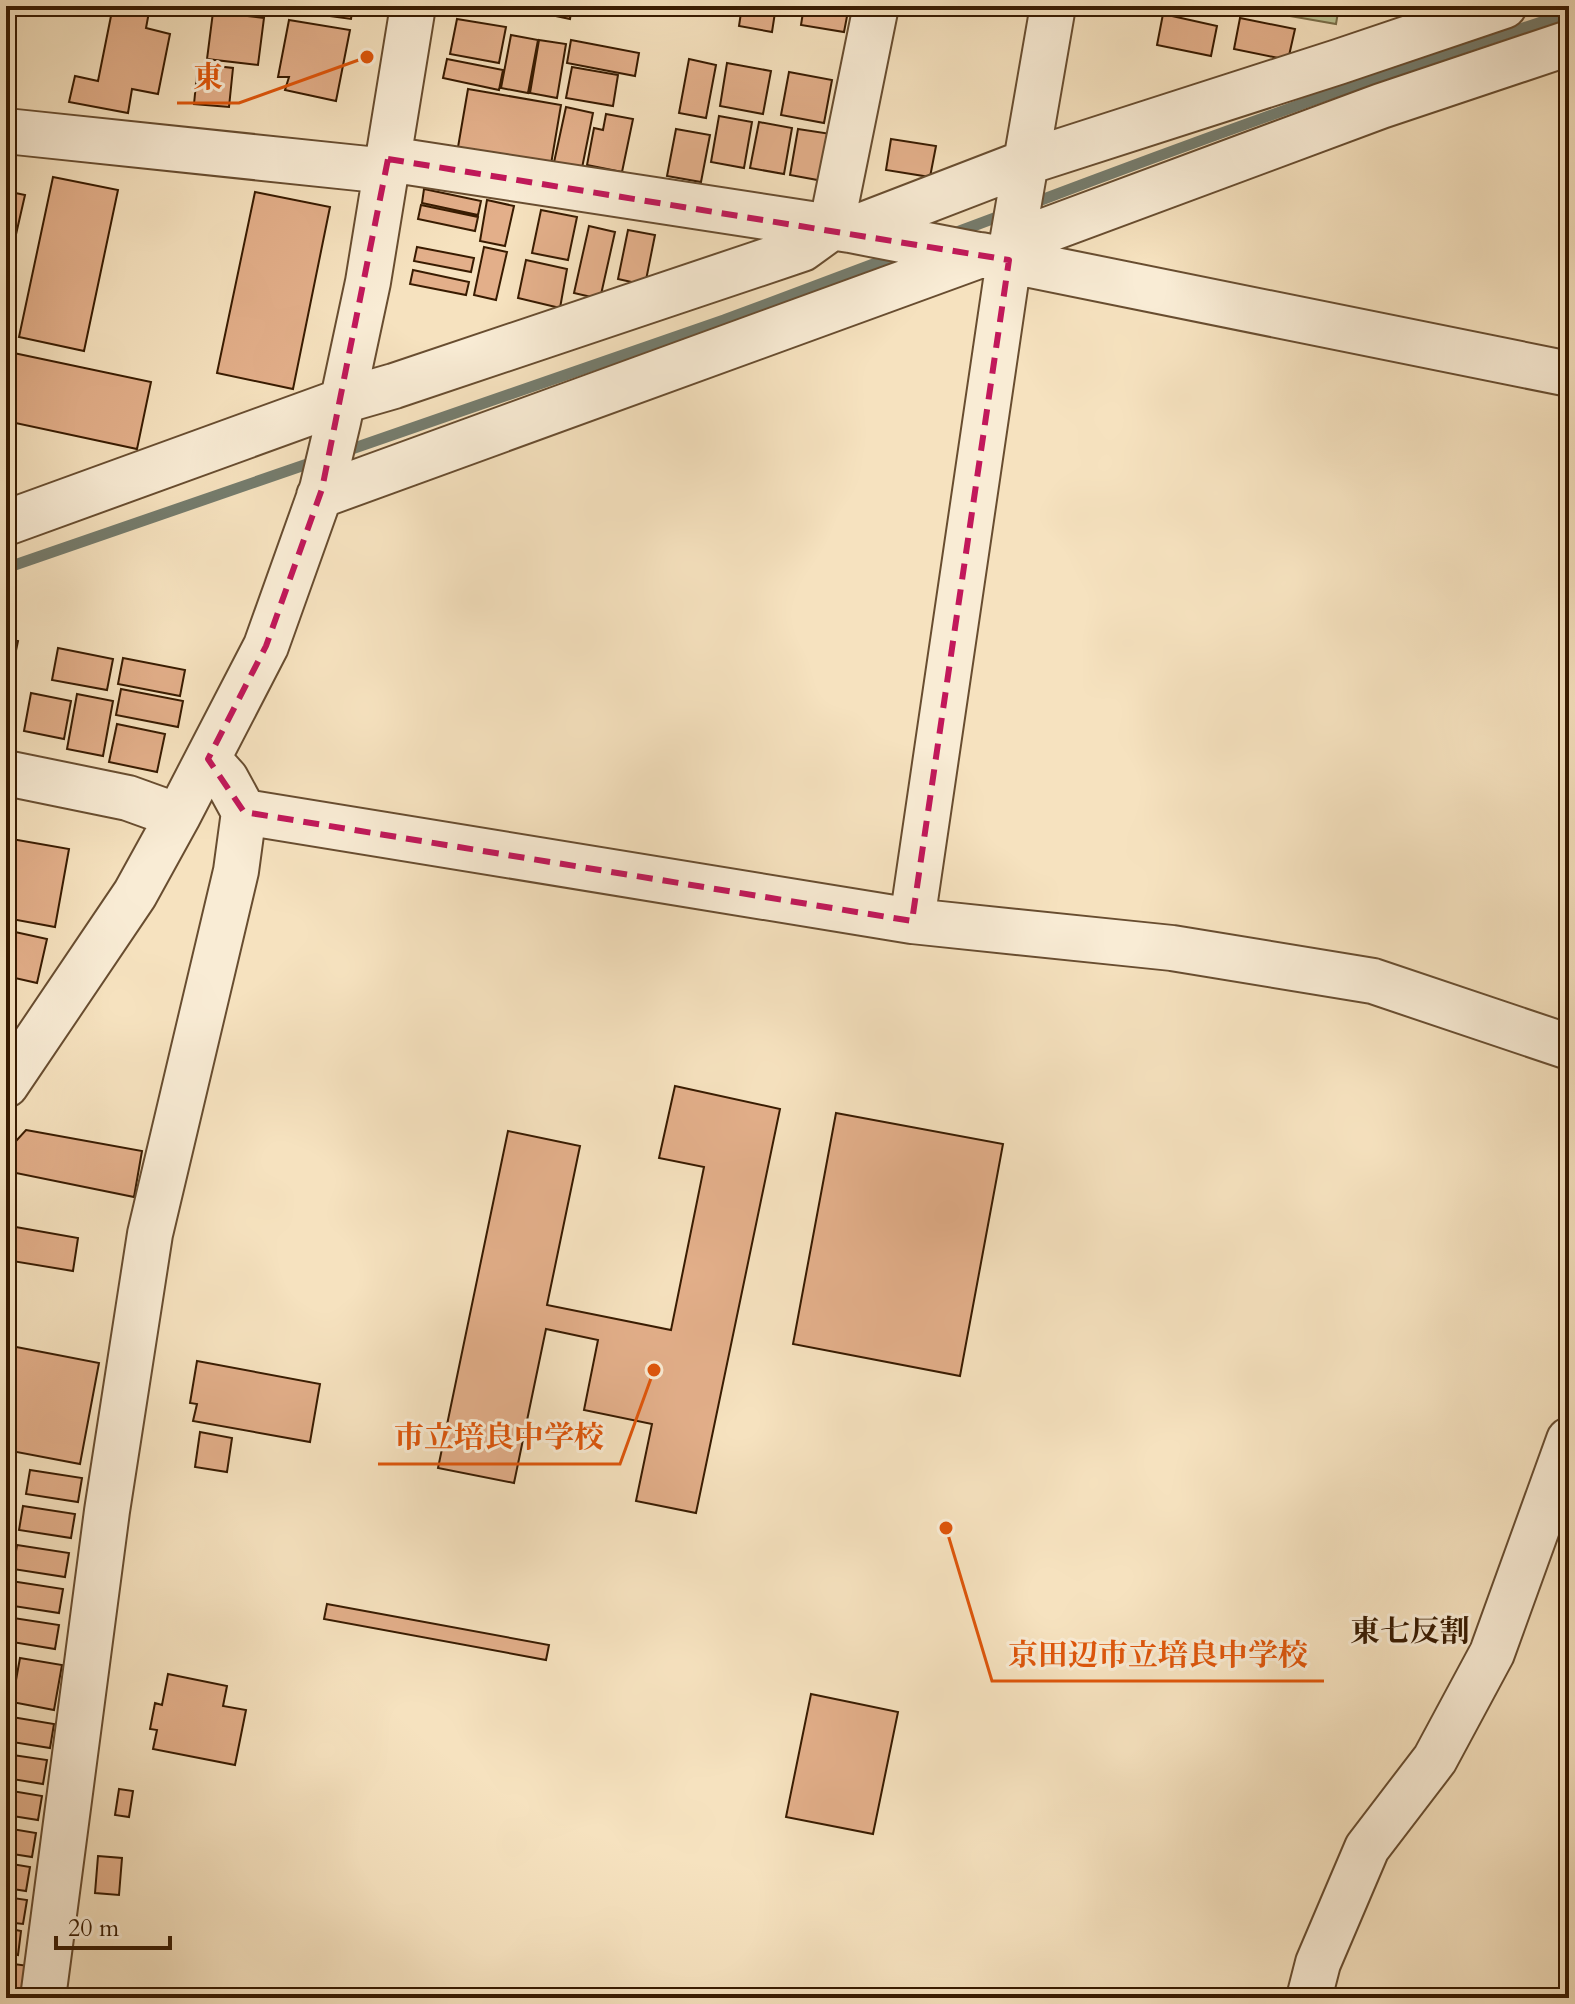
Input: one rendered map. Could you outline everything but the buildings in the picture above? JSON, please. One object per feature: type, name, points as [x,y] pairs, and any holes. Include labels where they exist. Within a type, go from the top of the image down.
[{"type":"street","points":[[6,1085],[135,894],[266,646],[320,492],[340,412],[368,282],[413,6]]},
{"type":"street","points":[[840,229],[876,6]]},
{"type":"street","points":[[912,921],[1004,247],[1024,167],[1053,6]]},
{"type":"street","points":[[6,523],[340,412],[410,381],[802,249],[840,229],[1504,6]]},
{"type":"street","points":[[320,492],[1004,247],[1381,106],[1569,43]]},
{"type":"street","points":[[6,131],[387,165],[840,229],[1004,247],[1569,374]]},
{"type":"street","points":[[43,1998],[105,1527],[150,1234],[236,871],[244,812],[226,779],[208,759]]},
{"type":"street","points":[[6,773],[128,798],[178,816]]},
{"type":"street","points":[[244,812],[912,921],[1172,948],[1373,981],[1569,1047]]},
{"type":"street","points":[[1309,1998],[1318,1963],[1367,1848],[1435,1759],[1492,1653],[1569,1440]]},
{"type":"highlighted area","points":[[388,159],[1009,260],[912,921],[244,812],[208,759],[266,646],[322,489]]},
{"type":"green space","points":[[1233,6],[1339,6],[1336,24]]},
{"type":"waterway","points":[[1028,205],[1297,106],[1569,13]]},
{"type":"waterway","points":[[949,235],[1008,213]]},
{"type":"waterway","points":[[343,452],[724,320],[900,254]]},
{"type":"waterway","points":[[6,568],[319,460]]},
{"type":"place","name":"東","points":[[367,57]]},
{"type":"place","name":"市立培良中学校","points":[[654,1370]]},
{"type":"place","name":"京田辺市立培良中学校","points":[[946,1528]]},
{"type":"district","name":"東七反割","points":[[1410,1631]]}]
